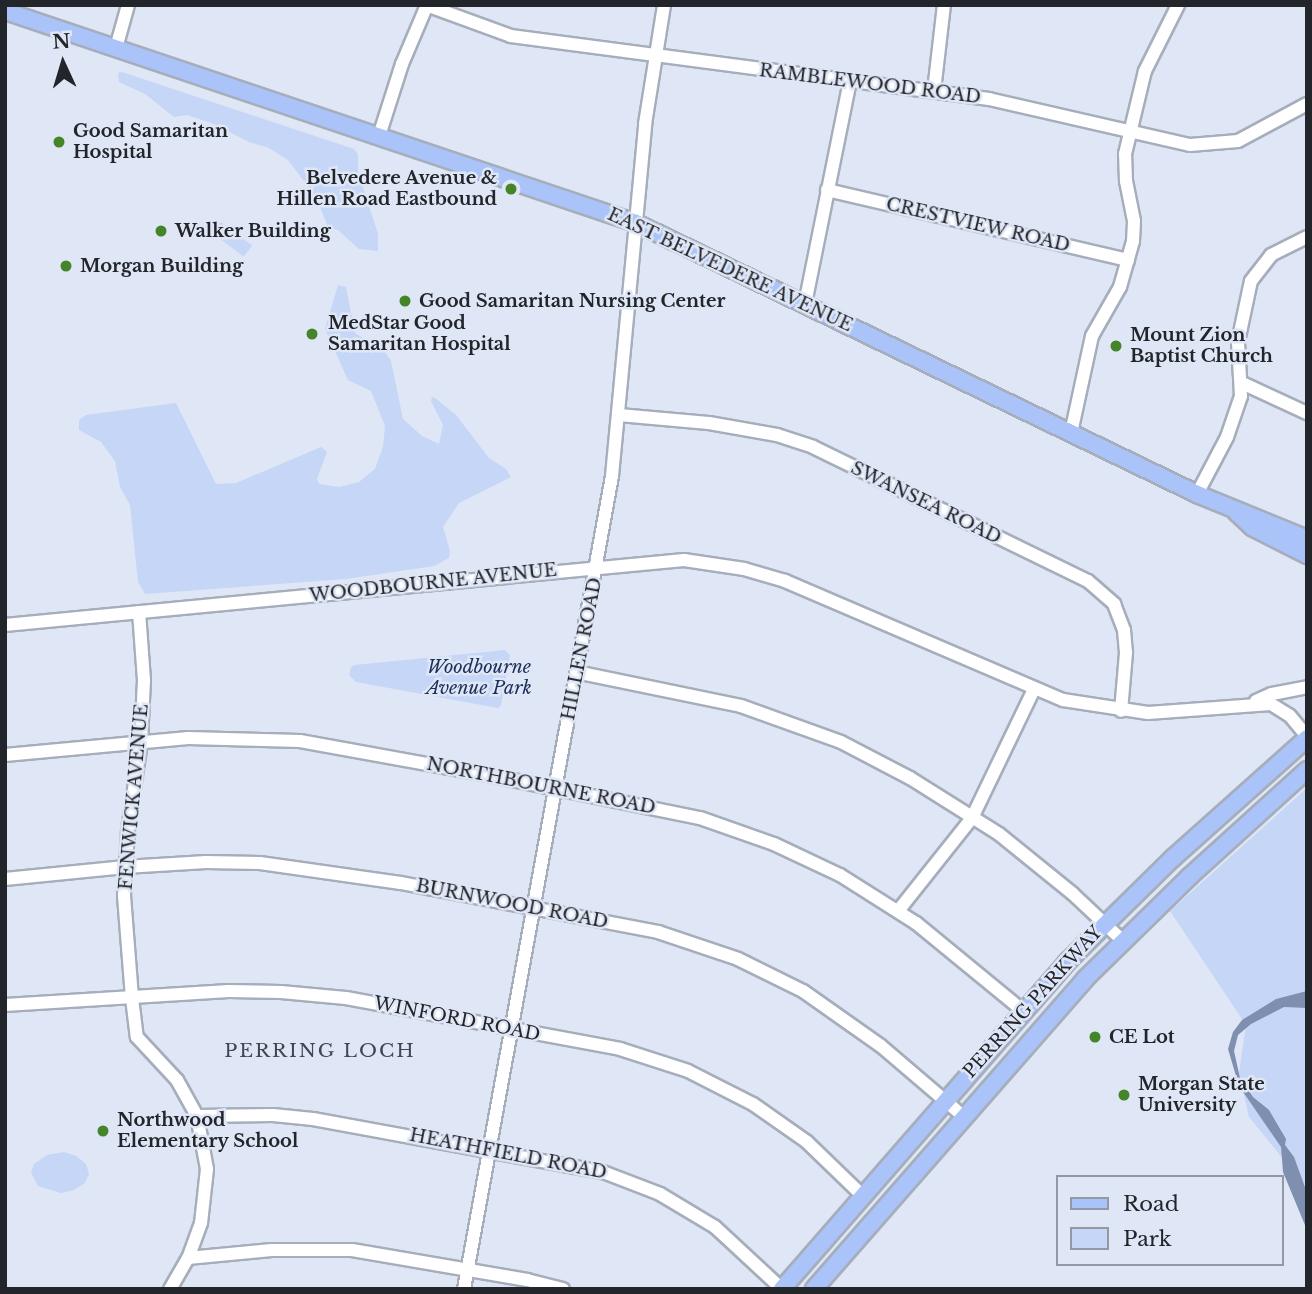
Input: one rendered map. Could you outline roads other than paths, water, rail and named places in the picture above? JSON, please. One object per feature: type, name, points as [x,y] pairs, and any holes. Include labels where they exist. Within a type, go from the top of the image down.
[{"type":"main road","name":"EAST BELVEDERE AVENUE","points":[[5,11],[636,223],[1236,512],[1264,535],[1307,555]]},
{"type":"main road","name":"EAST BELVEDERE AVENUE","points":[[1236,512],[1250,514],[1307,539]]},
{"type":"main road","name":"PERRING PARKWAY","points":[[782,1289],[1023,1010],[1104,924],[1307,736]]},
{"type":"main road","name":"PERRING PARKWAY","points":[[814,1289],[1122,940],[1307,770]]},
{"type":"street","points":[[116,48],[128,5]]},
{"type":"street","points":[[379,136],[402,64],[426,5]]},
{"type":"street","name":"RAMBLEWOOD ROAD","points":[[426,5],[511,36],[1020,104],[1190,145],[1226,144],[1249,136],[1307,104]]},
{"type":"street","name":"HILLEN ROAD","points":[[464,1289],[597,566],[619,415],[636,223],[655,57],[664,5]]},
{"type":"street","points":[[934,92],[944,5]]},
{"type":"street","points":[[1071,433],[1092,335],[1117,294],[1128,260],[1134,221],[1125,168],[1150,56],[1178,5]]},
{"type":"street","points":[[805,304],[850,81]]},
{"type":"street","name":"CRESTVIEW ROAD","points":[[827,190],[1128,260]]},
{"type":"street","points":[[1197,494],[1236,415],[1242,383],[1238,342],[1251,281],[1271,256],[1307,237]]},
{"type":"street","points":[[1242,383],[1307,413]]},
{"type":"street","name":"SWANSEA ROAD","points":[[619,415],[741,427],[801,443],[1088,581],[1114,604],[1124,630],[1126,653],[1121,711]]},
{"type":"street","name":"WOODBOURNE AVENUE","points":[[5,625],[597,566],[684,560],[744,569],[819,595],[1034,689],[1063,699],[1121,711],[1173,713],[1253,703],[1271,704],[1283,710],[1307,736]]},
{"type":"street","name":"FENWICK AVENUE","points":[[138,612],[144,680],[141,742],[125,867],[126,927],[132,998],[137,1037],[177,1080],[197,1116],[205,1146],[207,1183],[201,1223],[188,1258],[170,1289]]},
{"type":"street","points":[[576,672],[688,692],[796,723],[883,763],[1029,857],[1122,940]]},
{"type":"street","name":"WOODBOURNE AVENUE","points":[[1253,703],[1272,694],[1307,687]]},
{"type":"street","points":[[898,911],[972,818],[1034,689]]},
{"type":"street","name":"NORTHBOURNE ROAD","points":[[5,755],[206,738],[300,741],[700,818],[743,831],[823,866],[898,911],[972,966],[1023,1010]]},
{"type":"street","name":"BURNWOOD ROAD","points":[[5,879],[206,862],[299,867],[658,932],[753,965],[803,991],[840,1015],[964,1117]]},
{"type":"street","name":"WINFORD ROAD","points":[[5,1004],[229,991],[294,993],[346,998],[620,1049],[713,1082],[785,1125],[842,1172],[863,1196]]},
{"type":"street","name":"HEATHFIELD ROAD","points":[[197,1116],[262,1115],[313,1119],[603,1171],[643,1186],[715,1227],[782,1289]]},
{"type":"street","points":[[188,1258],[318,1248],[352,1250],[563,1289]]},
{"type":"place","name":"Good Samaritan Hospital","points":[[59,142]]},
{"type":"place","name":"Belvedere Avenue & Hillen Road Eastbound","points":[[511,189]]},
{"type":"place","name":"Walker Building","points":[[161,231]]},
{"type":"place","name":"Morgan Building","points":[[66,266]]},
{"type":"place","name":"Good Samaritan Nursing Center","points":[[405,301]]},
{"type":"place","name":"MedStar Good Samaritan Hospital","points":[[312,334]]},
{"type":"place","name":"Mount Zion Baptist Church","points":[[1116,346]]},
{"type":"place","name":"CE Lot","points":[[1095,1037]]},
{"type":"place","name":"Morgan State University","points":[[1124,1095]]},
{"type":"place","name":"Northwood Elementary School","points":[[103,1131]]},
{"type":"district","name":"PERRING LOCH","points":[[320,1051]]},
{"type":"park label","name":"Woodbourne Avenue Park","points":[[479,678]]}]
